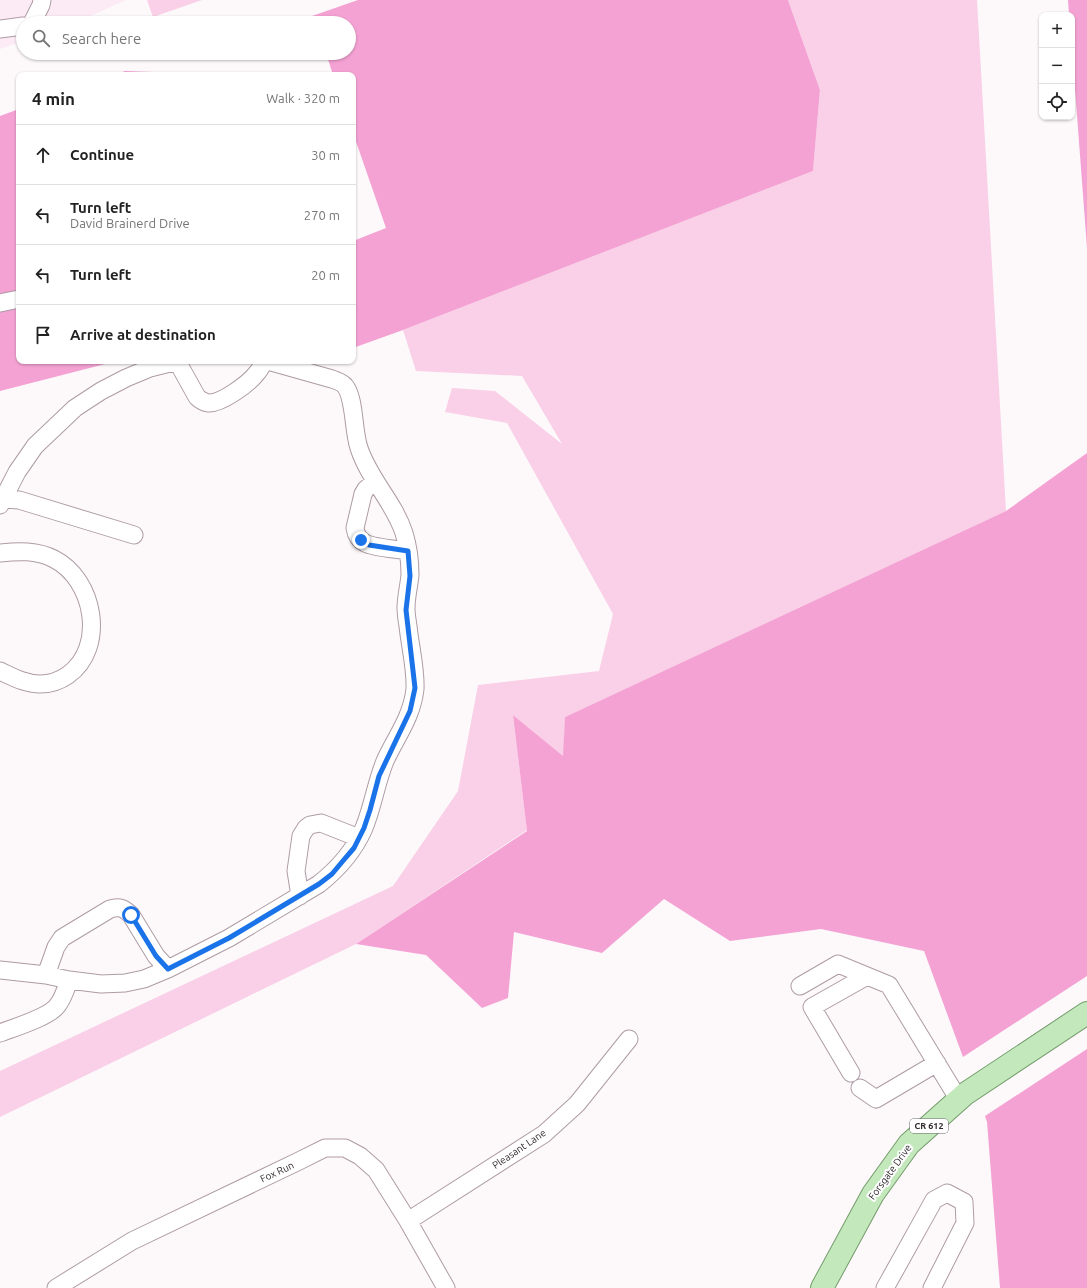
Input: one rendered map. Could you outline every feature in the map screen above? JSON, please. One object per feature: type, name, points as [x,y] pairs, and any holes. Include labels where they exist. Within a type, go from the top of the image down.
[{"type":"main road","name":"Forsgate Drive","points":[[822,1288],[873,1194],[909,1144],[965,1094],[1087,1013]]},
{"type":"street","points":[[36,16],[42,0]]},
{"type":"street","points":[[0,29],[16,27]]},
{"type":"street","points":[[0,303],[16,300]]},
{"type":"street","points":[[134,535],[19,500],[1,500],[17,472],[35,446],[75,408],[101,391],[126,378],[150,368],[166,364]]},
{"type":"street","points":[[180,364],[196,397],[207,403],[214,403],[250,381],[264,364]]},
{"type":"street","points":[[0,970],[46,975],[69,980],[101,984],[125,983],[144,980],[229,938],[319,884],[332,874],[354,848],[359,838],[366,822],[379,776],[406,723],[413,700],[415,688],[414,673],[406,610],[410,576],[408,551],[404,532],[395,512],[376,481],[359,448],[354,431],[351,398],[347,388],[342,383],[332,379],[278,364]]},
{"type":"street","points":[[376,481],[366,489],[363,494],[355,528],[356,533],[364,543],[408,551]]},
{"type":"street","points":[[0,553],[13,551],[42,554],[63,565],[72,573],[84,594],[89,608],[92,632],[89,646],[79,665],[59,680],[41,684],[32,684],[20,681],[0,671]]},
{"type":"street","points":[[300,896],[296,871],[301,836],[306,828],[310,825],[321,823],[359,838]]},
{"type":"street","points":[[46,975],[56,947],[62,938],[110,909],[116,907],[126,910],[131,915],[156,956],[168,969]]},
{"type":"street","points":[[800,986],[838,964],[889,985],[959,1100]]},
{"type":"street","points":[[851,1073],[812,1007],[867,976]]},
{"type":"street","points":[[0,1033],[49,1013],[57,1007],[69,980]]},
{"type":"street","name":"Pleasant Lane","points":[[408,1221],[544,1134],[577,1104],[629,1039]]},
{"type":"street","points":[[860,1088],[876,1099],[937,1063]]},
{"type":"street","name":"Fox Run","points":[[56,1288],[132,1240],[325,1148],[344,1148],[360,1156],[376,1170],[408,1221],[446,1288]]},
{"type":"street","points":[[885,1288],[934,1200],[948,1192],[964,1202],[965,1223],[932,1288]]},
{"type":"shaded area","points":[[0,0],[126,0],[91,16],[16,16],[16,43],[0,49]]},
{"type":"shaded area","points":[[147,0],[202,0],[156,16],[153,16]]},
{"type":"shaded area","points":[[358,0],[788,0],[820,90],[813,171],[356,347],[356,240],[386,228],[356,142],[356,72],[332,72],[328,60],[356,60],[356,16],[312,16]]},
{"type":"shaded area","points":[[788,0],[977,0],[1006,511],[565,717],[564,757],[513,715],[527,830],[356,944],[0,1117],[0,1071],[393,886],[458,791],[478,685],[599,671],[613,614],[507,423],[445,412],[452,388],[495,391],[562,444],[522,376],[416,371],[403,330],[813,171],[820,90]]},
{"type":"shaded area","points":[[1068,0],[1087,0],[1087,248],[1075,89],[1075,12],[1069,12]]},
{"type":"shaded area","points":[[125,71],[153,72],[122,72]]},
{"type":"shaded area","points":[[16,110],[16,364],[105,364],[0,391],[0,116]]},
{"type":"shaded area","points":[[1087,453],[1087,976],[963,1057],[924,951],[821,929],[730,941],[664,899],[602,953],[514,932],[508,998],[482,1008],[426,955],[356,944],[527,831],[513,715],[563,756],[565,717],[1006,511]]},
{"type":"shaded area","points":[[1087,1049],[1087,1288],[1000,1288],[987,1122],[985,1116]]},
{"type":"route","points":[[131,915],[156,956],[168,969],[229,938],[319,884],[332,874],[354,848],[364,828],[379,776],[406,723],[415,688],[406,610],[410,576],[408,551],[369,545],[361,540]]}]
